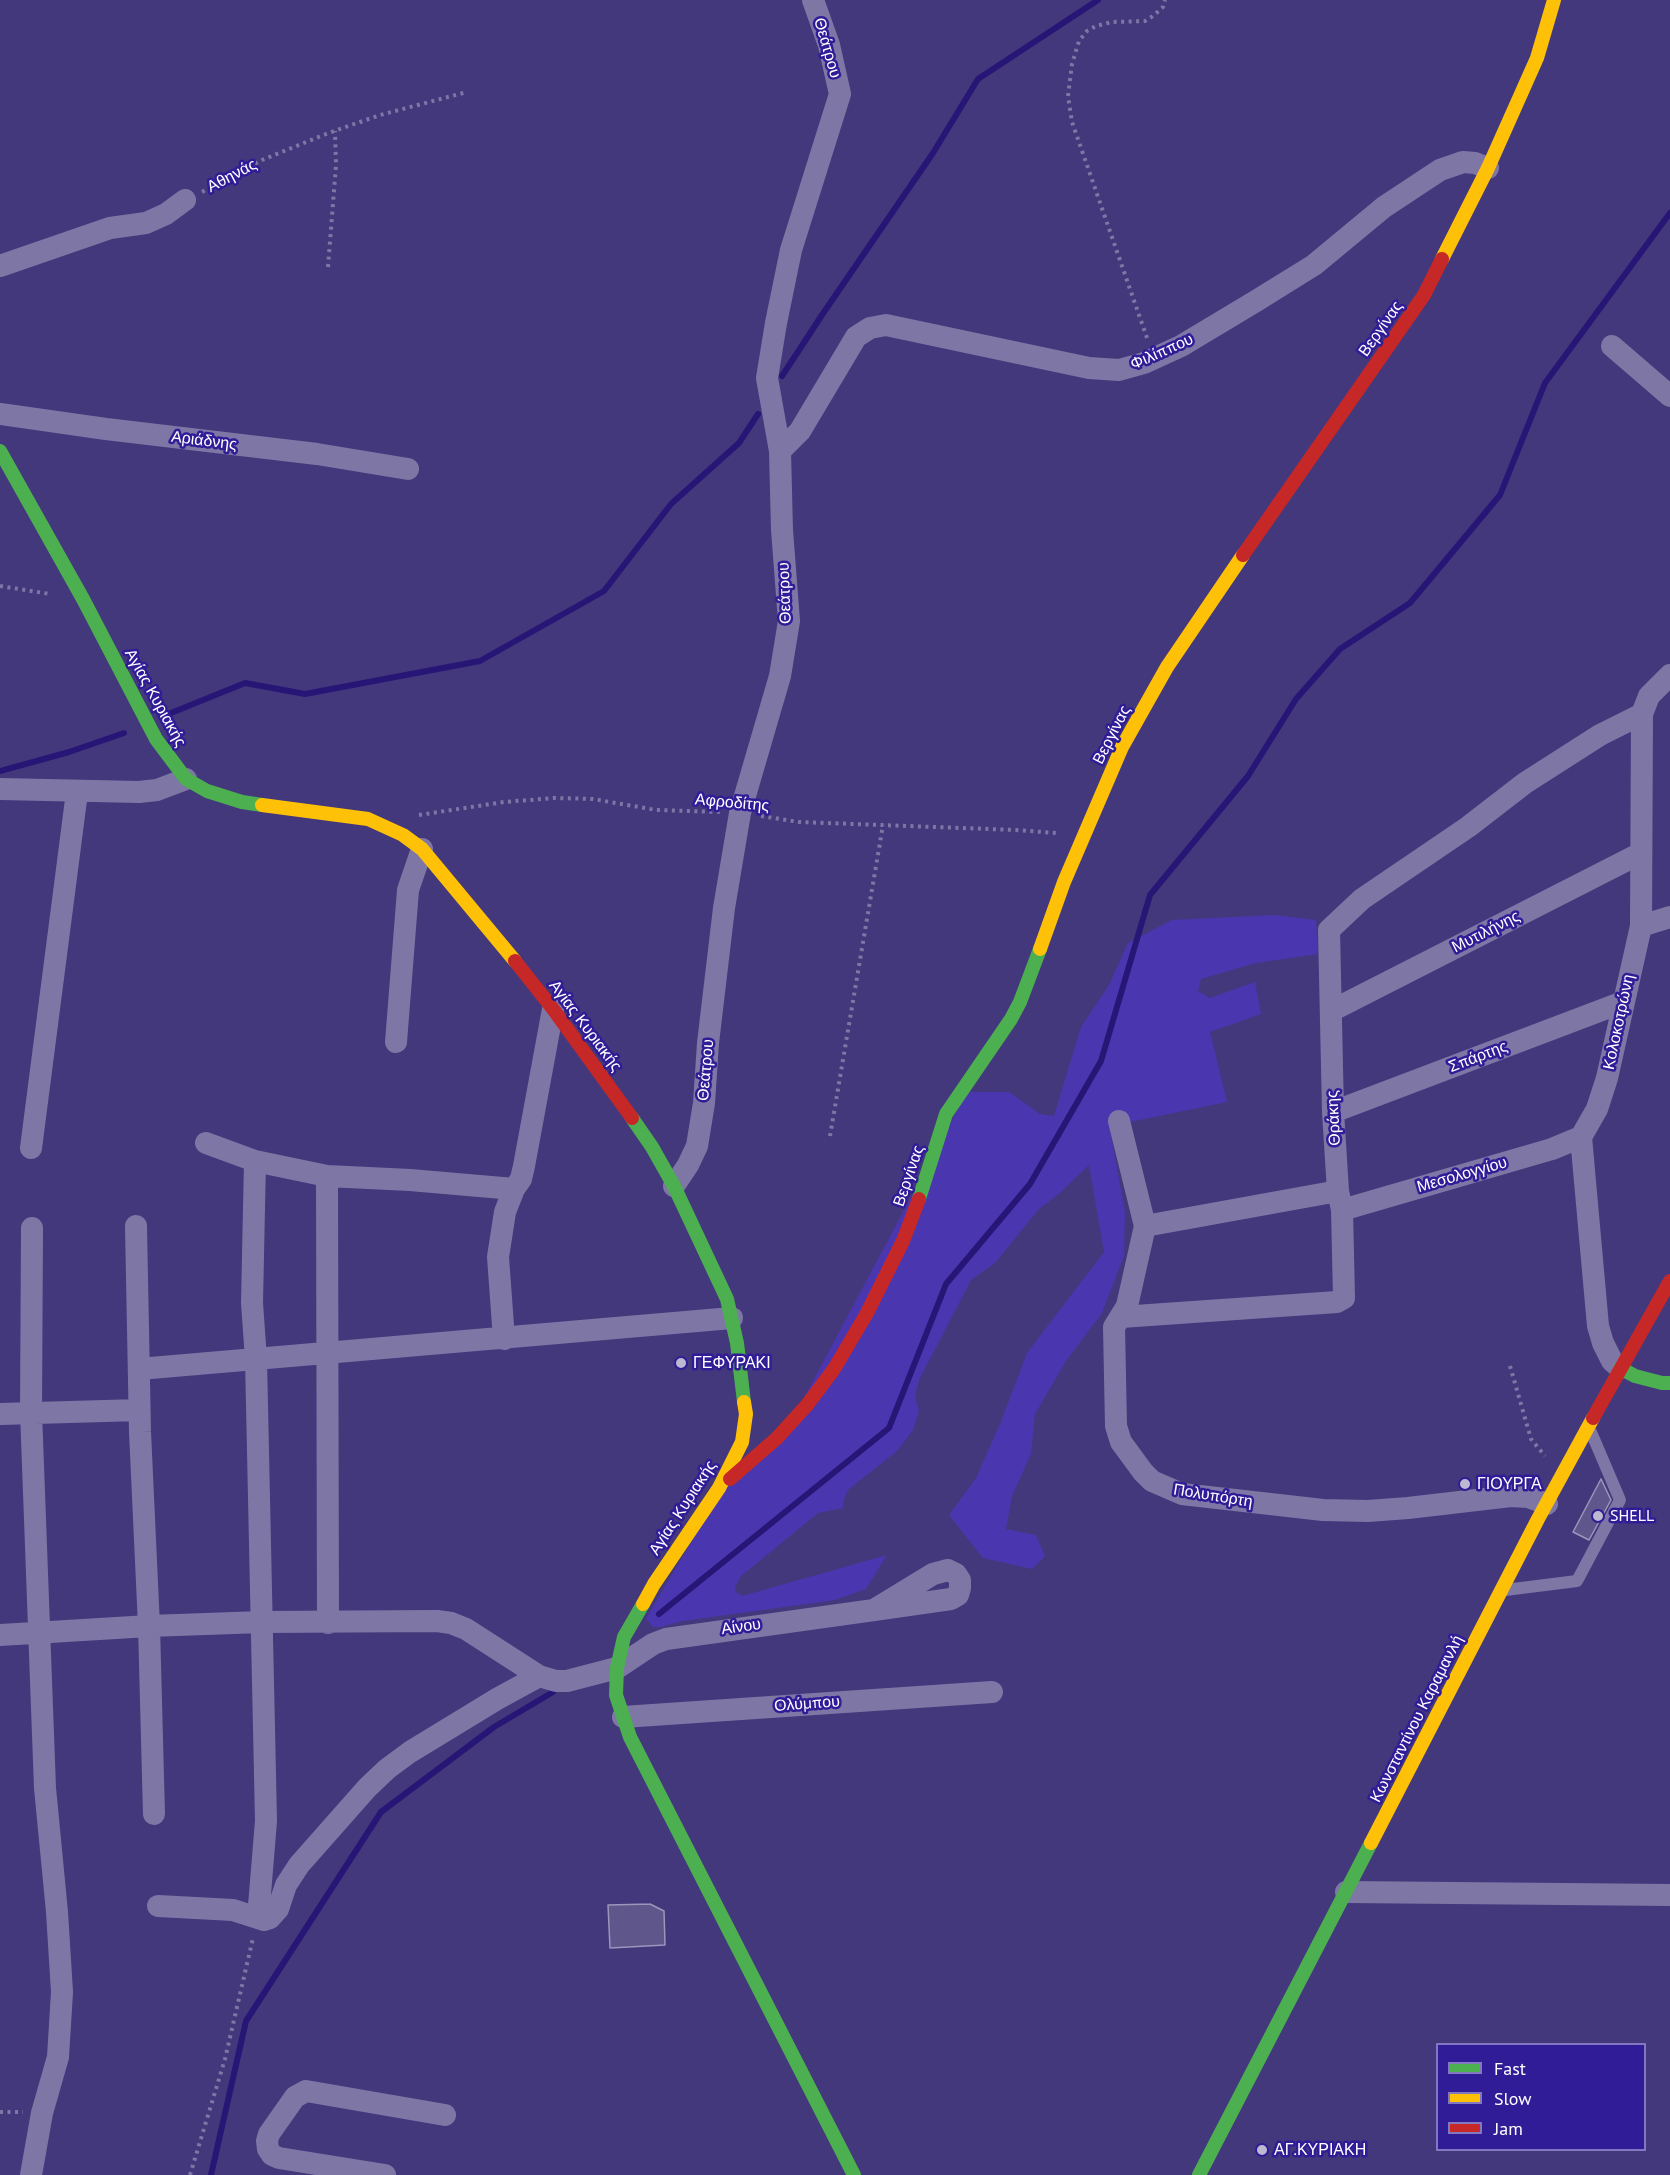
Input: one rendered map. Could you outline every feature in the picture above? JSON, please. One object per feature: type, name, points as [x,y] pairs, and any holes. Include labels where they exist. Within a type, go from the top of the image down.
[{"type":"street","name":"Θεάτρου","points":[[674,1185],[688,1165],[697,1146],[704,1103],[708,1043],[724,908],[740,813],[780,676],[789,621],[782,530],[780,451],[767,378],[791,249],[840,94],[829,45],[813,0]]},
{"type":"street","name":"Βεργίνας","points":[[719,1488],[777,1438],[807,1405],[834,1369],[867,1313],[903,1241],[927,1178],[946,1114],[1011,1020],[1020,1002],[1084,836],[1122,747],[1167,667],[1410,318],[1438,270],[1488,168],[1537,58],[1554,0]]},
{"type":"street","name":"Φιλίππου","points":[[780,451],[800,431],[856,337],[870,328],[886,325],[1089,368],[1119,370],[1154,359],[1182,346],[1314,264],[1384,207],[1440,170],[1463,162],[1475,163],[1488,168]]},
{"type":"street","points":[[0,266],[110,228],[146,223],[166,214],[185,200]]},
{"type":"street","points":[[1612,345],[1670,396]]},
{"type":"street","name":"Αριάδνης","points":[[0,414],[317,454],[408,470]]},
{"type":"street","name":"Αγίας Κυριακής","points":[[0,451],[83,599],[156,739],[186,779],[207,791],[242,802],[368,819],[403,835],[422,849],[494,934],[553,1010],[626,1108],[674,1185],[727,1299],[732,1317],[746,1414],[742,1442],[719,1488],[654,1584],[624,1637],[617,1668],[616,1695],[630,1737],[667,1812],[854,2175]]},
{"type":"street","name":"Κολοκοτρώνη","points":[[1581,1137],[1597,1109],[1607,1078],[1641,927],[1642,714],[1649,696],[1670,675]]},
{"type":"street","name":"Θράκης","points":[[1121,1317],[1337,1302],[1344,1298],[1334,1112],[1329,930],[1362,899],[1468,827],[1525,783],[1600,735],[1642,714]]},
{"type":"street","points":[[0,789],[139,792],[157,790],[186,779]]},
{"type":"street","points":[[31,1148],[77,792]]},
{"type":"street","points":[[396,1042],[408,890],[422,849]]},
{"type":"street","name":"Μυτιλήνης","points":[[1331,1011],[1641,853]]},
{"type":"street","points":[[1641,927],[1670,917]]},
{"type":"street","name":"Σπάρτης","points":[[1334,1112],[1623,1002]]},
{"type":"street","points":[[504,1339],[498,1257],[505,1212],[514,1189],[521,1179],[524,1166],[553,1010]]},
{"type":"street","name":"Πολυπόρτη","points":[[1119,1121],[1145,1226],[1127,1306],[1114,1327],[1116,1426],[1121,1442],[1152,1481],[1163,1488],[1182,1494],[1323,1510],[1398,1509],[1511,1496],[1528,1497],[1547,1504]]},
{"type":"street","points":[[1581,1137],[1598,1326],[1603,1343],[1612,1361],[1620,1368],[1635,1376],[1670,1383]]},
{"type":"street","name":"Μεσολογγίου","points":[[1145,1226],[1340,1201],[1552,1149],[1581,1137]]},
{"type":"street","points":[[206,1143],[255,1161],[327,1176],[514,1189]]},
{"type":"street","points":[[255,1161],[252,1303],[266,1821],[258,1918]]},
{"type":"street","points":[[327,1176],[328,1623]]},
{"type":"street","points":[[136,1226],[139,1410],[149,1626],[154,1814]]},
{"type":"street","points":[[31,2175],[42,2113],[58,2057],[62,1992],[45,1788],[31,1412],[33,1228]]},
{"type":"street","name":"Κωνσταντίνου Καραμανλή","points":[[1199,2175],[1501,1591],[1588,1426],[1670,1281]]},
{"type":"street","points":[[139,1369],[504,1339],[732,1317]]},
{"type":"street","points":[[0,1414],[139,1410]]},
{"type":"street","name":"Αίνου","points":[[539,1676],[556,1681],[567,1681],[617,1668],[652,1644],[666,1639],[874,1610]]},
{"type":"street","points":[[0,1635],[149,1626],[420,1620],[451,1623],[466,1629],[539,1676],[487,1705],[387,1768],[299,1865],[286,1885],[275,1914],[270,1918],[258,1918],[233,1910],[158,1906]]},
{"type":"street","name":"Ολύμπου","points":[[622,1717],[992,1692]]},
{"type":"street","points":[[1346,1892],[1670,1895]]},
{"type":"street","points":[[385,2175],[279,2158],[272,2155],[268,2149],[269,2134],[295,2097],[306,2091],[445,2115]]},
{"type":"lane","points":[[1501,1591],[1577,1581],[1620,1500],[1588,1426]]},
{"type":"path","points":[[1154,359],[1072,122],[1068,96],[1071,64],[1079,41],[1087,31],[1112,22],[1144,21],[1154,16],[1163,7],[1165,0]]},
{"type":"path","name":"Αθηνάς","points":[[185,200],[262,160],[335,131],[391,112],[467,92]]},
{"type":"path","points":[[328,267],[336,165],[335,131]]},
{"type":"path","points":[[0,586],[83,599]]},
{"type":"path","name":"Αφροδίτης","points":[[414,815],[504,802],[554,798],[593,799],[656,810],[740,813],[799,822],[1016,830],[1084,836]]},
{"type":"path","points":[[830,1136],[883,825]]},
{"type":"path","points":[[1510,1366],[1531,1439],[1540,1452],[1566,1469]]},
{"type":"path","points":[[190,2175],[225,2059],[258,1918]]},
{"type":"shaded area","points":[[1274,915],[1316,920],[1318,954],[1256,963],[1201,979],[1198,991],[1210,998],[1255,982],[1261,1014],[1210,1032],[1227,1102],[1130,1122],[1110,1129],[1125,1212],[1124,1256],[1102,1313],[1066,1361],[1035,1414],[1031,1454],[1012,1496],[1006,1529],[1036,1535],[1045,1556],[1032,1569],[983,1558],[949,1515],[976,1478],[1000,1424],[1027,1353],[1104,1252],[1089,1165],[1038,1210],[995,1263],[971,1280],[919,1380],[915,1396],[919,1411],[913,1430],[897,1451],[849,1489],[844,1498],[843,1508],[818,1513],[740,1577],[735,1588],[736,1592],[742,1596],[887,1555],[866,1589],[835,1600],[653,1627],[646,1618],[722,1491],[782,1439],[967,1092],[1009,1092],[1040,1114],[1054,1116],[1081,1027],[1109,985],[1128,943],[1172,920]]},
{"type":"building","points":[[1601,1479],[1611,1500],[1589,1540],[1573,1532]]},
{"type":"building","points":[[650,1904],[664,1911],[665,1945],[610,1948],[608,1905]]},
{"type":"waterway","points":[[782,376],[933,153],[978,79],[1098,0]]},
{"type":"waterway","points":[[659,1614],[889,1428],[946,1284],[1030,1184],[1101,1061],[1150,895],[1248,776],[1296,699],[1340,649],[1410,603],[1500,495],[1545,383],[1670,213]]},
{"type":"waterway","points":[[171,713],[245,683],[305,694],[480,661],[604,591],[671,504],[739,443],[758,414]]},
{"type":"waterway","points":[[0,771],[69,752],[124,733]]},
{"type":"waterway","points":[[211,2175],[246,2021],[381,1812],[494,1727],[553,1692]]},
{"type":"traffic: fast","points":[[0,451],[83,599],[156,739],[186,779],[207,791],[242,802],[262,805]]},
{"type":"traffic: fast","points":[[919,1199],[946,1114],[1011,1019],[1020,1002],[1040,949]]},
{"type":"traffic: fast","points":[[632,1118],[674,1186],[727,1299],[737,1343],[744,1402]]},
{"type":"traffic: fast","points":[[1620,1368],[1635,1376],[1670,1383]]},
{"type":"traffic: fast","points":[[643,1604],[624,1637],[617,1668],[616,1695],[630,1737],[854,2175]]},
{"type":"traffic: fast","points":[[1199,2175],[1371,1843]]},
{"type":"traffic: slow","points":[[1442,259],[1488,168],[1537,58],[1554,0]]},
{"type":"traffic: slow","points":[[1040,949],[1064,882],[1122,747],[1167,667],[1243,555]]},
{"type":"traffic: slow","points":[[262,805],[368,819],[403,835],[422,849],[515,961]]},
{"type":"traffic: slow","points":[[643,1604],[719,1488],[742,1442],[746,1414],[744,1402]]},
{"type":"traffic: slow","points":[[1371,1843],[1538,1519],[1593,1418]]},
{"type":"traffic: jam","points":[[1243,555],[1424,295],[1442,259]]},
{"type":"traffic: jam","points":[[515,961],[632,1118]]},
{"type":"traffic: jam","points":[[730,1479],[777,1438],[807,1405],[834,1369],[867,1313],[903,1241],[919,1199]]},
{"type":"traffic: jam","points":[[1593,1418],[1670,1281]]},
{"type":"place","name":"ΓΕΦΥΡΑΚΙ","points":[[681,1363]]},
{"type":"place","name":"ΓΙΟΥΡΓΑ","points":[[1465,1484]]},
{"type":"place","name":"SHELL","points":[[1598,1516]]},
{"type":"place","name":"ΑΓ.ΚΥΡΙΑΚΗ","points":[[1262,2150]]}]
